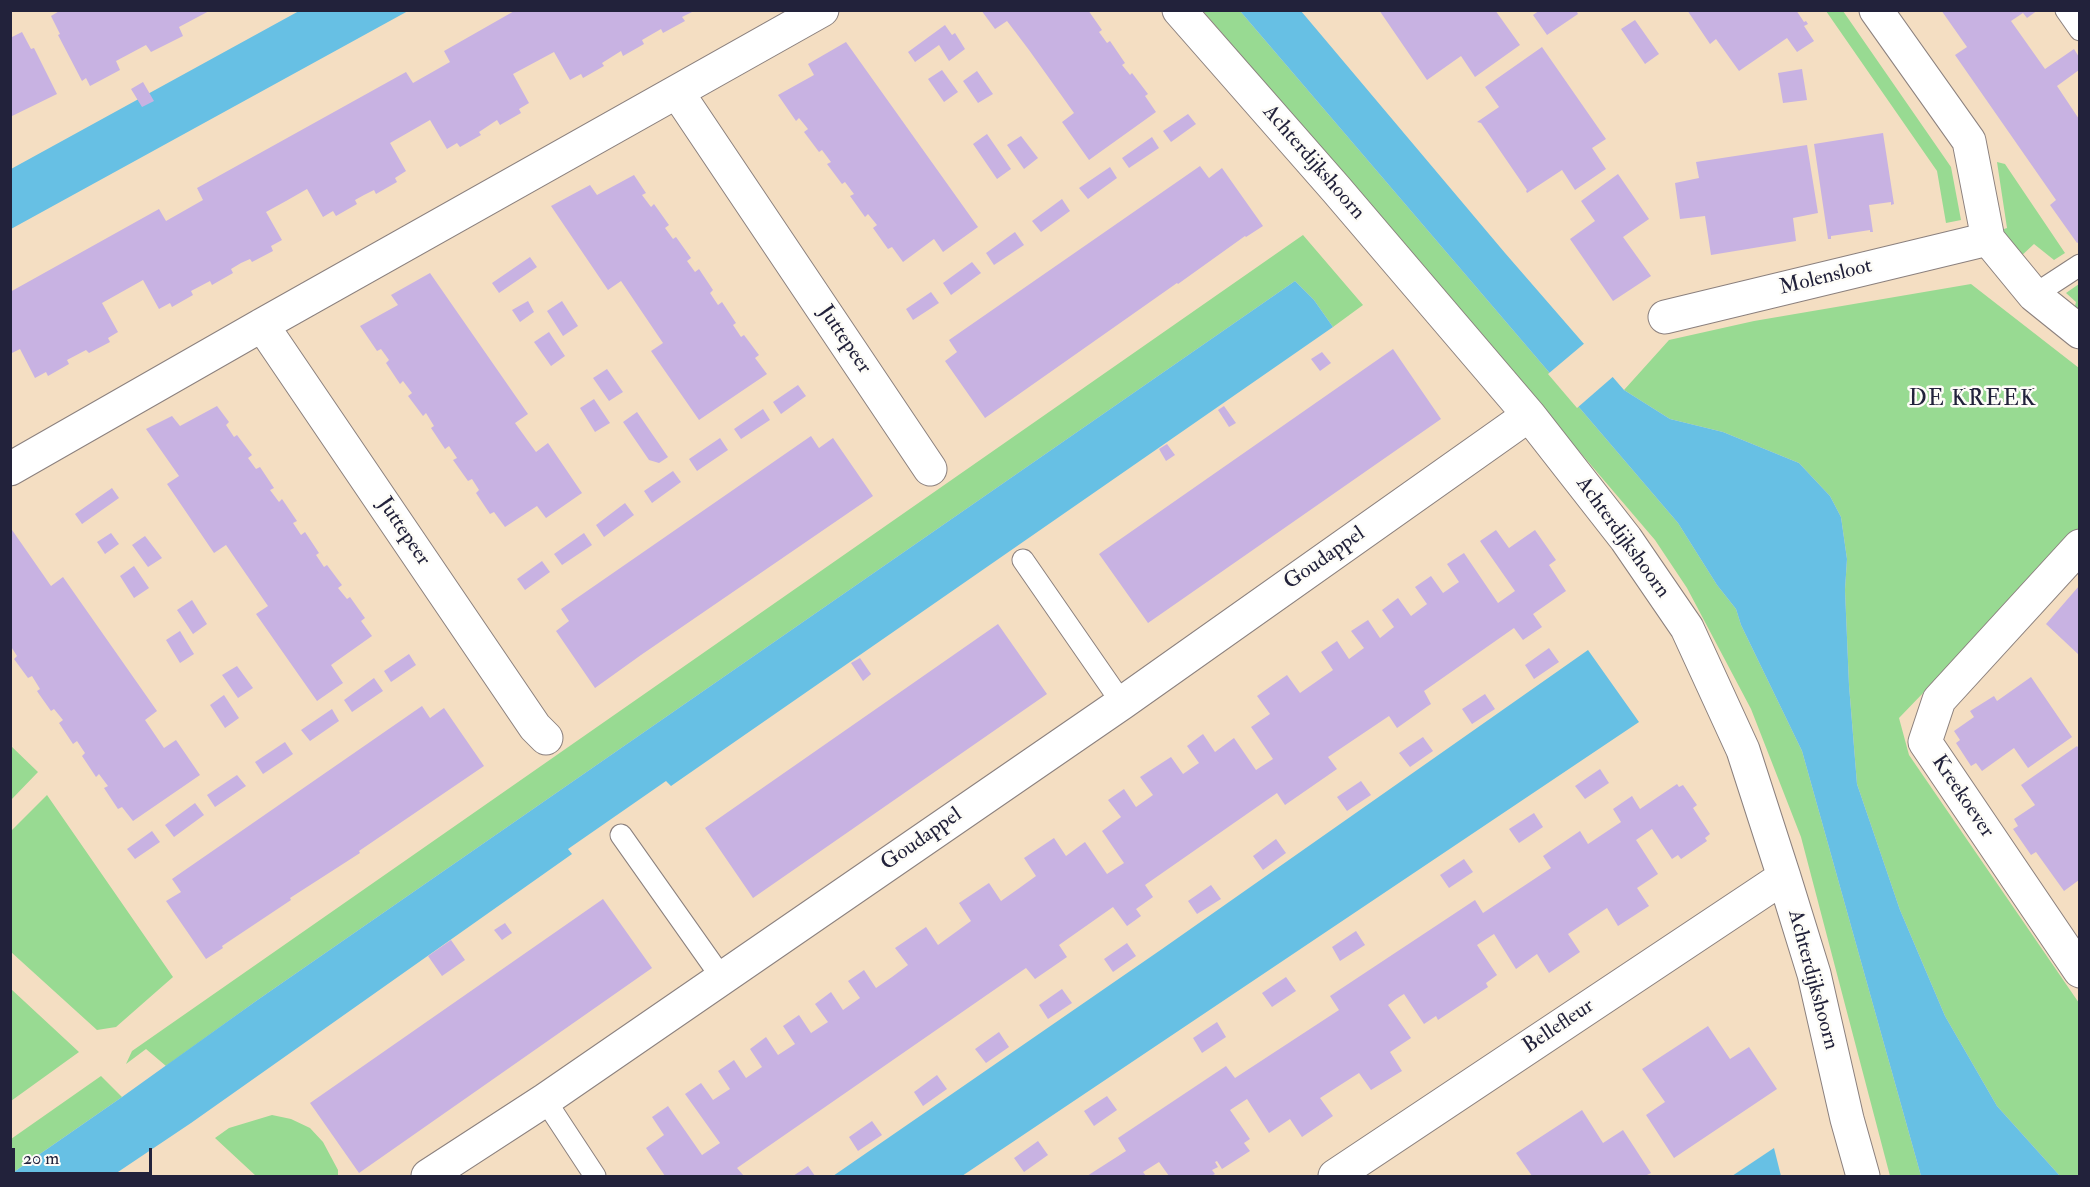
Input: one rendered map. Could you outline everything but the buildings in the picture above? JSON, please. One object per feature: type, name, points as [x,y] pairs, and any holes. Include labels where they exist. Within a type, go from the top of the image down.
[{"type":"street","points":[[10,469],[822,10]]},
{"type":"street","name":"Achterdijkshoorn","points":[[1179,10],[1336,189],[1528,415],[1626,539],[1687,628],[1743,750],[1784,877],[1814,974],[1847,1119],[1863,1176]]},
{"type":"street","points":[[1876,10],[1969,141],[1988,238],[2034,295],[2079,332]]},
{"type":"street","name":"Juttepeer","points":[[677,92],[930,469]]},
{"type":"street","name":"Molensloot","points":[[1665,317],[1988,238]]},
{"type":"street","name":"Juttepeer","points":[[262,325],[535,727],[546,738]]},
{"type":"street","name":"Goudappel","points":[[428,1176],[544,1101],[1122,703],[1528,415]]},
{"type":"street","name":"Kreekoever","points":[[2079,546],[1940,700],[1925,742],[2079,971]]},
{"type":"street","name":"Bellefleur","points":[[1335,1176],[1784,877]]},
{"type":"lane","points":[[2066,10],[2079,30]]},
{"type":"lane","points":[[2034,295],[2079,265]]},
{"type":"lane","points":[[1023,561],[1122,703]]},
{"type":"lane","points":[[621,835],[722,978]]},
{"type":"lane","points":[[544,1101],[595,1176]]},
{"type":"green space","points":[[1203,11],[1240,11],[1678,523],[1717,585],[1736,609],[1741,625],[1802,751],[1921,1176],[1890,1176],[1801,837],[1751,709],[1687,588],[1655,540]]},
{"type":"green space","points":[[1826,11],[1843,11],[1951,167],[1961,220],[1946,223],[1937,171]]},
{"type":"green space","points":[[1997,162],[2005,164],[2065,253],[2054,260],[2034,244],[2019,258],[2001,230],[2007,228]]},
{"type":"green space","points":[[1303,235],[1363,305],[1333,327],[1314,300],[1295,281],[256,1001],[166,1066],[146,1049],[126,1064],[132,1051]]},
{"type":"green space","points":[[1971,284],[2079,368],[2079,531],[1899,718],[1909,755],[2079,1003],[2079,1176],[2060,1176],[1997,1106],[1945,1016],[1900,910],[1857,784],[1849,685],[1845,590],[1847,559],[1841,517],[1830,496],[1799,463],[1723,432],[1670,419],[1624,390],[1669,340],[1754,321]]},
{"type":"green space","points":[[2079,284],[2079,314],[2074,310],[2076,302],[2066,293]]},
{"type":"green space","points":[[11,746],[38,772],[10,800]]},
{"type":"green space","points":[[47,795],[173,977],[116,1027],[97,1030],[11,952],[11,831]]},
{"type":"green space","points":[[11,989],[79,1052],[10,1101]]},
{"type":"green space","points":[[101,1076],[122,1097],[11,1174],[11,1139]]},
{"type":"green space","points":[[272,1115],[291,1119],[310,1128],[323,1142],[338,1170],[338,1176],[256,1176],[215,1138],[229,1128]]},
{"type":"water","points":[[299,11],[408,11],[11,229],[11,169]]},
{"type":"water","points":[[1240,11],[1301,11],[1624,390],[1670,419],[1723,432],[1799,463],[1830,496],[1841,517],[1847,559],[1845,590],[1849,685],[1857,784],[1900,910],[1945,1016],[1997,1106],[2060,1176],[1921,1176],[1802,751],[1741,625],[1736,609],[1717,585],[1678,523]]},
{"type":"water","points":[[1295,281],[1314,300],[1333,327],[671,786],[666,781],[568,849],[572,854],[191,1123],[112,1176],[11,1176],[256,1001]]},
{"type":"water","points":[[1588,650],[1639,722],[962,1176],[833,1176],[1162,949]]},
{"type":"water","points":[[1774,1148],[1781,1176],[1732,1176]]},
{"type":"pier","points":[[1586,342],[1615,375],[1577,408],[1548,374]]},
{"type":"district","name":"DE KREEK","points":[[1973,400]]}]
